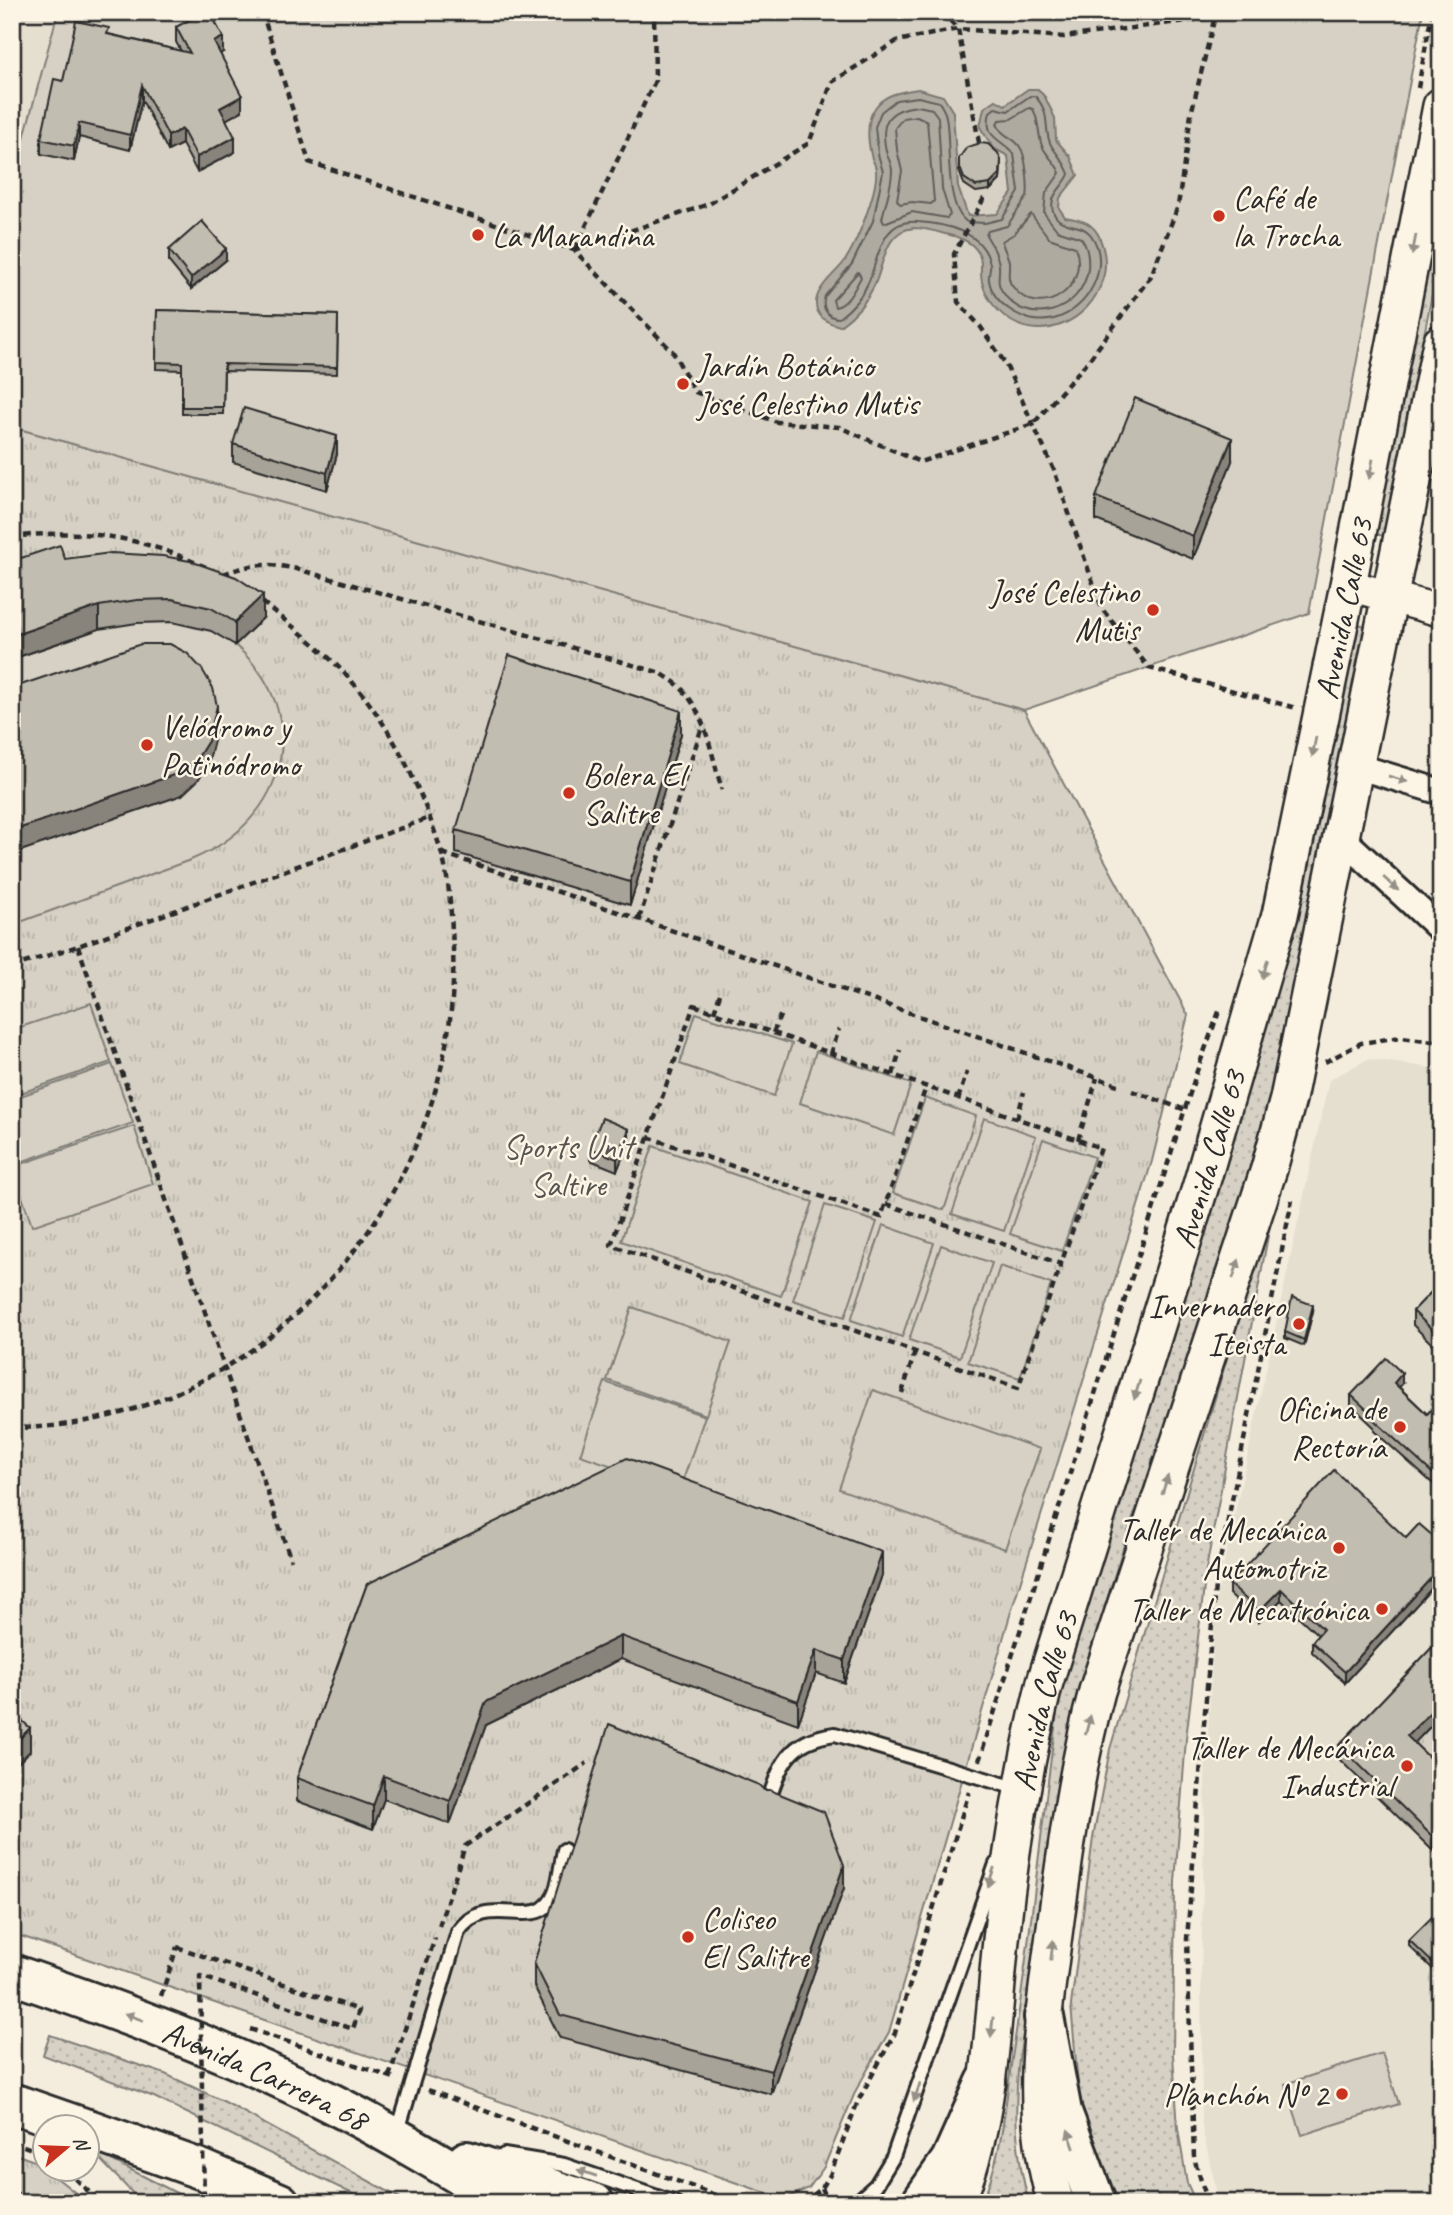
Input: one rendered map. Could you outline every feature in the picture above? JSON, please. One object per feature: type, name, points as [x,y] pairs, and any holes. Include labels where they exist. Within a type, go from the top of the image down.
[{"type":"main road","name":"Avenida Calle 63","points":[[956,2203],[968,2174],[986,2081],[1005,1900],[1021,1790],[1045,1682],[1197,1198],[1268,962],[1289,876],[1303,710],[1348,585],[1429,99]]},
{"type":"main road","name":"Avenida Calle 63","points":[[1056,2203],[1048,2177],[1041,2122],[1040,2076],[1044,2017],[1070,1811],[1097,1691],[1272,1158],[1288,1099],[1390,597],[1431,439],[1441,343]]},
{"type":"main road","name":"Avenida Carrera 68","points":[[12,1974],[192,2039],[326,2100],[508,2203]]},
{"type":"main road","points":[[1044,2017],[1062,2112],[1096,2203]]},
{"type":"main road","points":[[921,2203],[951,2160],[986,2081]]},
{"type":"main road","points":[[12,2103],[44,2114]]},
{"type":"main road","points":[[102,2134],[203,2170],[280,2203]]},
{"type":"main road","points":[[396,2138],[594,2203]]},
{"type":"main road","points":[[138,2146],[229,2203]]},
{"type":"street","points":[[1348,585],[1441,611]]},
{"type":"street","points":[[1356,766],[1441,792]]},
{"type":"street","points":[[1342,837],[1441,930]]},
{"type":"lane","points":[[767,1805],[782,1763],[797,1746],[821,1736],[845,1736],[1021,1790],[893,2157],[876,2185],[856,2203]]},
{"type":"lane","points":[[435,2144],[396,2138],[458,1932],[472,1917],[482,1913],[494,1911],[527,1914],[544,1908],[556,1892],[564,1850]]},
{"type":"lane","points":[[461,2148],[564,2165],[675,2203]]},
{"type":"path","points":[[262,12],[309,162],[574,250],[673,352],[695,392],[777,422],[839,427],[920,462],[1033,424],[1089,360],[1151,276],[1178,206],[1191,114],[1216,15]]},
{"type":"path","points":[[574,250],[654,80],[654,12]]},
{"type":"path","points":[[942,12],[958,29],[981,149]]},
{"type":"path","points":[[1211,12],[1216,15]]},
{"type":"path","points":[[1429,99],[1432,12]]},
{"type":"path","points":[[574,250],[709,204],[809,143],[832,82],[897,41],[958,29],[1064,37],[1216,15]]},
{"type":"path","points":[[984,198],[954,254],[958,302],[980,326],[1005,363],[1054,470],[1102,609],[1149,668],[1303,710]]},
{"type":"path","points":[[12,537],[46,533],[94,535],[152,546],[231,581]]},
{"type":"path","points":[[222,575],[246,565],[269,563],[297,569],[661,673],[679,686],[692,702],[703,726],[722,790]]},
{"type":"path","points":[[12,1428],[64,1424],[116,1413],[162,1398],[225,1368],[261,1344],[313,1299],[358,1248],[396,1189],[425,1126],[442,1070],[451,1020],[454,974],[451,909],[442,853],[429,818],[412,776],[370,705],[329,657],[260,600]]},
{"type":"path","points":[[639,919],[703,726]]},
{"type":"path","points":[[12,967],[78,946],[429,818]]},
{"type":"path","points":[[442,853],[1118,1085]]},
{"type":"path","points":[[78,946],[291,1560]]},
{"type":"path","points":[[714,1012],[721,991]]},
{"type":"path","points":[[694,1005],[714,1012],[1101,1148],[1018,1388],[611,1245],[694,1005]]},
{"type":"path","points":[[804,2203],[822,2188],[830,2175],[858,2101],[895,2033],[1221,1005]]},
{"type":"path","points":[[774,1033],[782,1011]]},
{"type":"path","points":[[831,1054],[839,1030]]},
{"type":"path","points":[[1315,1067],[1361,1043],[1401,1037],[1441,1042]]},
{"type":"path","points":[[893,1075],[900,1050]]},
{"type":"path","points":[[958,1099],[967,1072]]},
{"type":"path","points":[[1078,1140],[1097,1078]]},
{"type":"path","points":[[648,1137],[881,1217],[926,1087]]},
{"type":"path","points":[[1132,1091],[1186,1110]]},
{"type":"path","points":[[1017,1119],[1024,1092]]},
{"type":"path","points":[[1208,2203],[1194,2158],[1187,1939],[1214,1585],[1293,1191]]},
{"type":"path","points":[[886,1204],[1061,1264]]},
{"type":"path","points":[[902,1393],[915,1352]]},
{"type":"path","points":[[148,1993],[160,1998],[177,1947],[359,2010],[353,2029],[200,1976],[204,2203]]},
{"type":"path","points":[[199,2011],[211,2015]]},
{"type":"path","points":[[250,2028],[737,2203]]},
{"type":"path","points":[[12,2142],[32,2149]]},
{"type":"path","points":[[82,2184],[100,2203]]},
{"type":"path","points":[[822,2188],[830,2203]]},
{"type":"path","points":[[12,2191],[33,2203]]},
{"type":"shaded area","points":[[12,12],[58,12],[12,182]]},
{"type":"shaded area","points":[[1368,1059],[1441,1069],[1441,2203],[1223,2203],[1217,2194],[1202,2127],[1201,1976],[1205,1779],[1216,1600],[1329,1080]]},
{"type":"green space","name":"Jardín Botánico José Celestino Mutis","points":[[58,12],[1423,12],[1309,613],[1024,710],[12,427],[12,182]]},
{"type":"green space","points":[[1441,147],[1441,248],[1385,536],[1374,534]]},
{"type":"green space","name":"Sports Unit Saltire","points":[[12,427],[1024,710],[1188,1015],[1152,1161],[1010,1615],[889,2032],[856,2090],[824,2167],[809,2188],[787,2198],[12,1933]]},
{"type":"green space","name":"Velódromo y Patinódromo","points":[[12,584],[253,610],[263,618],[235,645],[260,673],[275,702],[282,733],[279,764],[269,793],[250,819],[225,841],[193,859],[12,925]]},
{"type":"green space","points":[[1354,623],[1369,627],[1272,1107],[1207,1314],[1128,1532],[1080,1687],[1019,2059],[1017,2131],[1029,2203],[981,2203],[994,2169],[1005,2113],[1062,1678],[1270,1015],[1299,904]]},
{"type":"green space","points":[[91,1003],[111,1062],[12,1096],[12,1030]]},
{"type":"green space","points":[[696,1013],[792,1044],[774,1096],[680,1064]]},
{"type":"green space","points":[[816,1051],[911,1084],[894,1135],[800,1103]]},
{"type":"green space","points":[[112,1064],[133,1123],[12,1165],[12,1099]]},
{"type":"green space","points":[[925,1098],[976,1116],[944,1210],[893,1193]]},
{"type":"green space","points":[[984,1118],[1036,1136],[1004,1231],[952,1214]]},
{"type":"green space","points":[[134,1126],[153,1184],[32,1226],[12,1167]]},
{"type":"green space","points":[[1043,1139],[1094,1157],[1062,1251],[1010,1234]]},
{"type":"green space","points":[[653,1146],[813,1202],[781,1296],[621,1241]]},
{"type":"green space","points":[[1275,1198],[1206,1570],[1186,1739],[1175,1882],[1173,2055],[1178,2129],[1187,2183],[1196,2203],[1119,2203],[1080,2107],[1071,2005],[1093,1838],[1110,1749]]},
{"type":"green space","points":[[825,1205],[877,1222],[845,1317],[793,1300]]},
{"type":"green space","points":[[883,1225],[934,1243],[902,1337],[851,1320]]},
{"type":"green space","points":[[941,1245],[992,1263],[960,1357],[909,1340]]},
{"type":"green space","points":[[1000,1266],[1051,1284],[1020,1378],[968,1362]]},
{"type":"green space","points":[[632,1307],[731,1342],[706,1415],[607,1380]]},
{"type":"green space","points":[[605,1382],[705,1416],[680,1489],[580,1455]]},
{"type":"green space","points":[[873,1390],[1040,1449],[1005,1549],[839,1489]]},
{"type":"green space","points":[[1441,1715],[1441,1772],[1412,1744]]},
{"type":"green space","points":[[50,2035],[165,2074],[225,2102],[409,2203],[371,2203],[154,2097],[43,2055]]},
{"type":"green space","name":"Planchón Nº 2","points":[[1382,2053],[1399,2104],[1302,2135],[1285,2084]]},
{"type":"green space","points":[[12,2153],[32,2160],[32,2184],[64,2184],[88,2203],[12,2203]]},
{"type":"green space","points":[[102,2155],[196,2203],[142,2203],[102,2161]]},
{"type":"water","points":[[918,89],[943,96],[953,112],[958,187],[968,216],[997,214],[1012,193],[1008,156],[993,148],[980,127],[984,108],[996,100],[1005,105],[1028,89],[1038,89],[1045,97],[1055,118],[1056,140],[1070,156],[1078,175],[1060,198],[1059,208],[1065,217],[1093,227],[1103,248],[1105,264],[1097,294],[1075,317],[1046,329],[1029,328],[1013,322],[993,305],[988,297],[982,282],[979,255],[971,244],[953,236],[914,228],[904,230],[891,242],[871,292],[851,318],[840,326],[820,315],[816,307],[817,296],[849,254],[874,191],[876,169],[869,137],[872,113],[879,103],[889,96]]},
{"type":"building","points":[[204,12],[210,12],[223,37],[214,42],[242,96],[220,108],[235,137],[197,157],[182,129],[168,136],[142,85],[130,135],[79,123],[74,146],[41,139],[54,79],[63,81],[76,21],[109,28],[107,34],[190,53],[176,27]]},
{"type":"building","points":[[988,144],[998,153],[1001,160],[1000,174],[990,184],[976,186],[964,178],[959,158],[967,147]]},
{"type":"building","points":[[202,221],[226,249],[191,278],[169,250]]},
{"type":"building","points":[[157,310],[338,315],[337,367],[224,364],[223,407],[182,407],[182,363],[156,362]]},
{"type":"building","points":[[1135,398],[1232,438],[1193,536],[1096,497]]},
{"type":"building","points":[[244,408],[337,436],[327,473],[233,444]]},
{"type":"building","points":[[60,545],[65,559],[111,553],[163,556],[190,561],[236,577],[263,595],[235,622],[211,608],[172,599],[137,600],[99,606],[12,636],[12,561]]},
{"type":"building","points":[[141,644],[170,644],[187,653],[202,669],[213,688],[217,706],[208,741],[198,757],[182,772],[12,831],[12,688]]},
{"type":"building","name":"Bolera El Salitre","points":[[509,655],[681,711],[630,882],[456,830]]},
{"type":"building","points":[[602,1118],[629,1129],[617,1159],[590,1148]]},
{"type":"building","points":[[1441,1282],[1441,1338],[1413,1311]]},
{"type":"building","name":"Invernadero Iteista","points":[[1292,1297],[1313,1305],[1304,1340],[1285,1332]]},
{"type":"building","points":[[1386,1358],[1402,1373],[1394,1383],[1427,1414],[1441,1400],[1441,1481],[1374,1420],[1376,1418],[1351,1395]]},
{"type":"building","points":[[627,1458],[882,1552],[844,1660],[816,1650],[798,1701],[621,1636],[486,1702],[450,1801],[384,1776],[373,1806],[297,1778],[367,1584]]},
{"type":"building","points":[[1334,1470],[1406,1538],[1419,1524],[1441,1543],[1441,1567],[1345,1672],[1312,1642],[1323,1629],[1281,1589],[1259,1611],[1229,1584]]},
{"type":"building","name":"Taller de Mecánica Industrial","points":[[1441,1638],[1441,1701],[1407,1736],[1441,1769],[1441,1828],[1433,1837],[1339,1745]]},
{"type":"building","points":[[12,1711],[30,1728],[12,1746]]},
{"type":"building","name":"Coliseo El Salitre","points":[[609,1724],[759,1785],[764,1790],[824,1812],[844,1865],[771,2071],[560,2015],[534,1963]]},
{"type":"building","points":[[1437,1912],[1441,1915],[1441,1971],[1409,1940]]},
{"type":"place","name":"Café de la Trocha","points":[[1219,216]]},
{"type":"place","name":"La Marandina","points":[[478,235]]},
{"type":"place","name":"Jardín Botánico José Celestino Mutis","points":[[683,384]]},
{"type":"place","name":"José Celestino Mutis","points":[[1153,610]]},
{"type":"place","name":"Velódromo y Patinódromo","points":[[147,745]]},
{"type":"place","name":"Bolera El Salitre","points":[[569,793]]},
{"type":"place","name":"Invernadero Iteista","points":[[1299,1324]]},
{"type":"place","name":"Oficina de Rectoría","points":[[1400,1427]]},
{"type":"place","name":"Taller de Mecánica Automotriz","points":[[1339,1548]]},
{"type":"place","name":"Taller de Mecatrónica","points":[[1382,1609]]},
{"type":"place","name":"Taller de Mecánica Industrial","points":[[1407,1766]]},
{"type":"place","name":"Coliseo El Salitre","points":[[688,1937]]},
{"type":"place","name":"Planchón Nº 2","points":[[1342,2094]]}]
